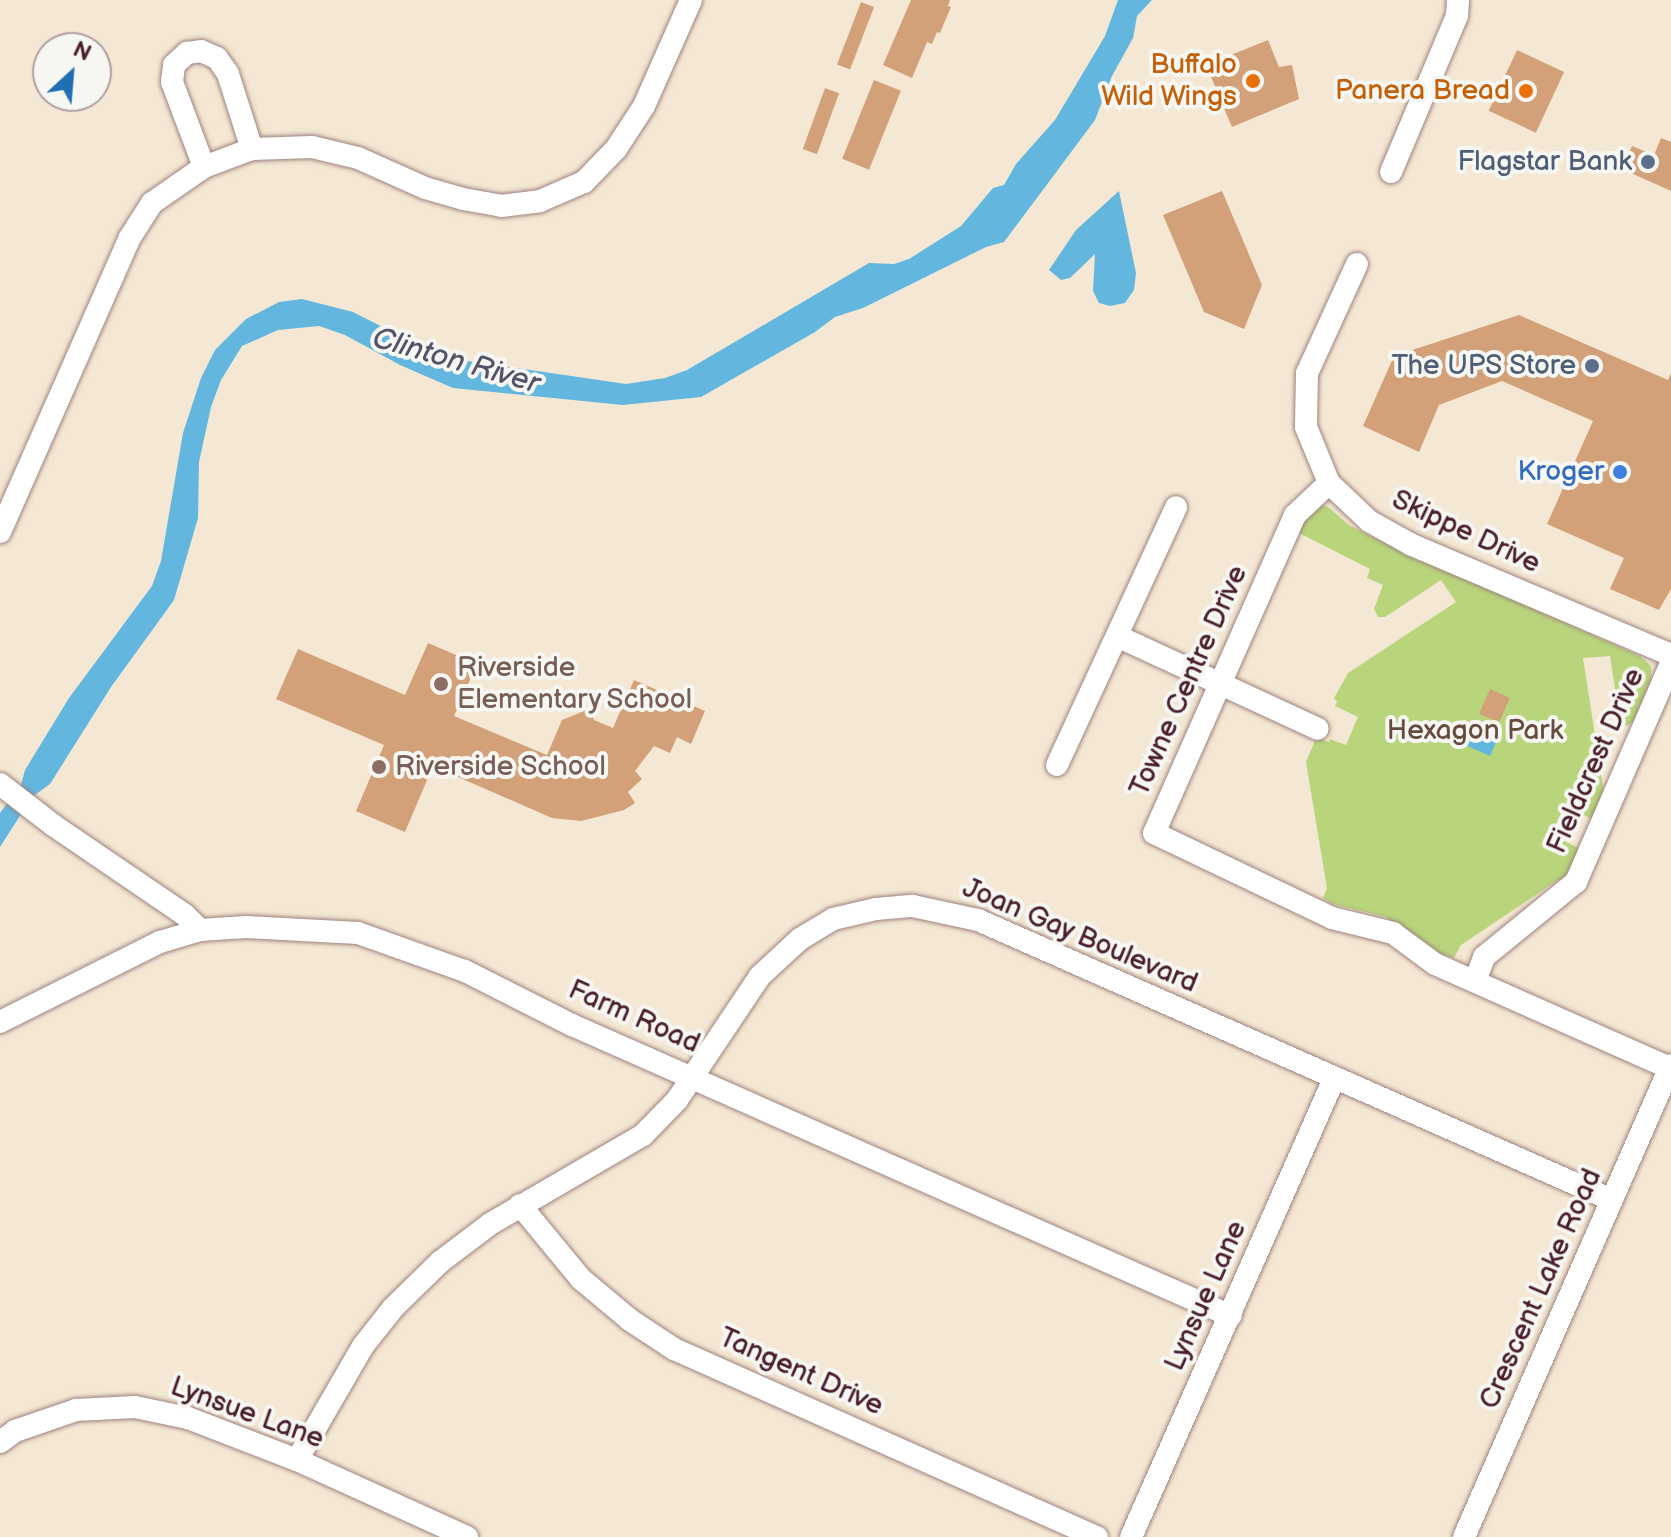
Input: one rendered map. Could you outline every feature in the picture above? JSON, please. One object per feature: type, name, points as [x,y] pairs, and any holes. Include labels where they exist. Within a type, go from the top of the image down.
[{"type":"street","points":[[0,532],[129,239],[152,203],[204,167],[252,149],[312,147],[358,158],[425,188],[463,199],[501,206],[540,201],[584,182],[616,149],[644,106],[691,0]]},
{"type":"street","points":[[1391,172],[1457,8],[1476,0]]},
{"type":"street","points":[[204,167],[172,82],[174,65],[187,53],[201,51],[217,58],[228,74],[252,149]]},
{"type":"street","name":"Skippe Drive","points":[[1357,264],[1307,373],[1306,427],[1329,483],[1369,521],[1412,545],[1671,655]]},
{"type":"street","name":"Towne Centre Drive","points":[[1329,483],[1295,515],[1154,833],[1332,918],[1393,933],[1435,964],[1670,1066]]},
{"type":"street","points":[[1057,765],[1176,507]]},
{"type":"street","points":[[1117,636],[1318,729]]},
{"type":"street","name":"Fieldcrest Drive","points":[[1475,981],[1484,957],[1576,882],[1671,664]]},
{"type":"street","points":[[0,784],[53,825],[185,915],[200,930]]},
{"type":"street","name":"Joan Gay Boulevard","points":[[297,1460],[363,1346],[393,1308],[440,1262],[520,1205],[643,1135],[677,1100],[760,976],[800,939],[833,919],[876,909],[913,906],[978,920],[1612,1200]]},
{"type":"street","name":"Farm Road","points":[[0,1022],[160,942],[200,930],[246,927],[320,929],[383,940],[465,971],[572,1025],[694,1076],[1231,1316]]},
{"type":"street","name":"Crescent Lake Road","points":[[1464,1537],[1670,1066]]},
{"type":"street","name":"Lynsue Lane","points":[[1131,1537],[1334,1079]]},
{"type":"street","name":"Tangent Drive","points":[[520,1205],[581,1279],[630,1320],[674,1349],[1097,1537]]},
{"type":"street","name":"Lynsue Lane","points":[[0,1442],[15,1431],[76,1410],[135,1407],[188,1418],[297,1460],[467,1537]]},
{"type":"green space","name":"Hexagon Park","points":[[1317,504],[1328,507],[1349,525],[1378,540],[1640,656],[1651,666],[1651,680],[1634,721],[1627,726],[1620,720],[1610,656],[1583,658],[1604,793],[1592,819],[1564,807],[1551,835],[1579,848],[1565,880],[1558,880],[1461,945],[1454,958],[1438,953],[1386,917],[1333,904],[1323,898],[1327,888],[1306,762],[1316,738],[1346,745],[1358,717],[1335,706],[1337,701],[1334,698],[1348,673],[1456,602],[1441,580],[1385,617],[1378,617],[1374,609],[1383,585],[1367,578],[1370,569],[1297,532]]},
{"type":"water","name":"Clinton River","points":[[1118,0],[1152,0],[1137,16],[1133,38],[1112,76],[1095,120],[1004,242],[986,247],[863,308],[835,317],[815,332],[701,397],[623,405],[453,388],[400,365],[345,335],[319,326],[278,330],[242,346],[221,380],[211,407],[199,462],[198,518],[174,600],[111,687],[50,784],[32,797],[0,847],[0,813],[21,785],[25,770],[69,698],[152,586],[161,561],[183,433],[201,378],[215,350],[246,319],[279,302],[302,299],[353,312],[420,346],[461,360],[626,384],[665,378],[687,370],[869,263],[894,264],[909,259],[961,226],[993,188],[1004,185],[1016,164],[1055,120],[1105,36]]},
{"type":"water","points":[[1119,191],[1136,273],[1134,290],[1125,303],[1110,306],[1099,303],[1093,291],[1095,254],[1070,278],[1061,280],[1049,270],[1076,230]]},
{"type":"water","points":[[1463,721],[1499,737],[1490,756],[1454,740]]},
{"type":"building","points":[[911,0],[950,0],[948,6],[951,7],[940,33],[937,32],[932,44],[927,42],[912,78],[883,65]]},
{"type":"building","points":[[861,2],[874,7],[850,70],[837,65]]},
{"type":"building","points":[[1268,40],[1279,67],[1292,65],[1299,99],[1232,127],[1206,65]]},
{"type":"building","name":"Panera Bread","points":[[1517,50],[1564,72],[1536,133],[1489,111]]},
{"type":"building","points":[[874,80],[901,91],[869,170],[842,159]]},
{"type":"building","points":[[825,88],[839,93],[817,154],[803,149]]},
{"type":"building","name":"Flagstar Bank","points":[[1661,138],[1671,142],[1671,191],[1622,169],[1632,146],[1654,155]]},
{"type":"building","points":[[1222,191],[1262,285],[1244,329],[1204,312],[1163,215]]},
{"type":"building","points":[[1519,315],[1668,380],[1671,373],[1671,589],[1659,610],[1610,589],[1624,558],[1547,524],[1593,421],[1502,381],[1439,405],[1419,452],[1363,426],[1394,356]]},
{"type":"building","points":[[428,643],[477,664],[454,716],[547,755],[562,720],[589,709],[594,720],[613,728],[634,680],[705,711],[691,744],[677,737],[670,753],[654,746],[635,771],[642,779],[628,792],[635,803],[624,810],[581,821],[552,818],[433,766],[405,832],[356,811],[384,745],[276,699],[298,649],[405,695]]},
{"type":"building","points":[[1490,689],[1510,698],[1499,723],[1479,714]]},
{"type":"place","name":"Buffalo Wild Wings","points":[[1253,81]]},
{"type":"place","name":"Panera Bread","points":[[1526,91]]},
{"type":"place","name":"Flagstar Bank","points":[[1648,162]]},
{"type":"place","name":"The UPS Store","points":[[1592,366]]},
{"type":"place","name":"Kroger","points":[[1620,472]]},
{"type":"place","name":"Riverside Elementary School","points":[[441,684]]},
{"type":"place","name":"Riverside School","points":[[379,767]]}]
